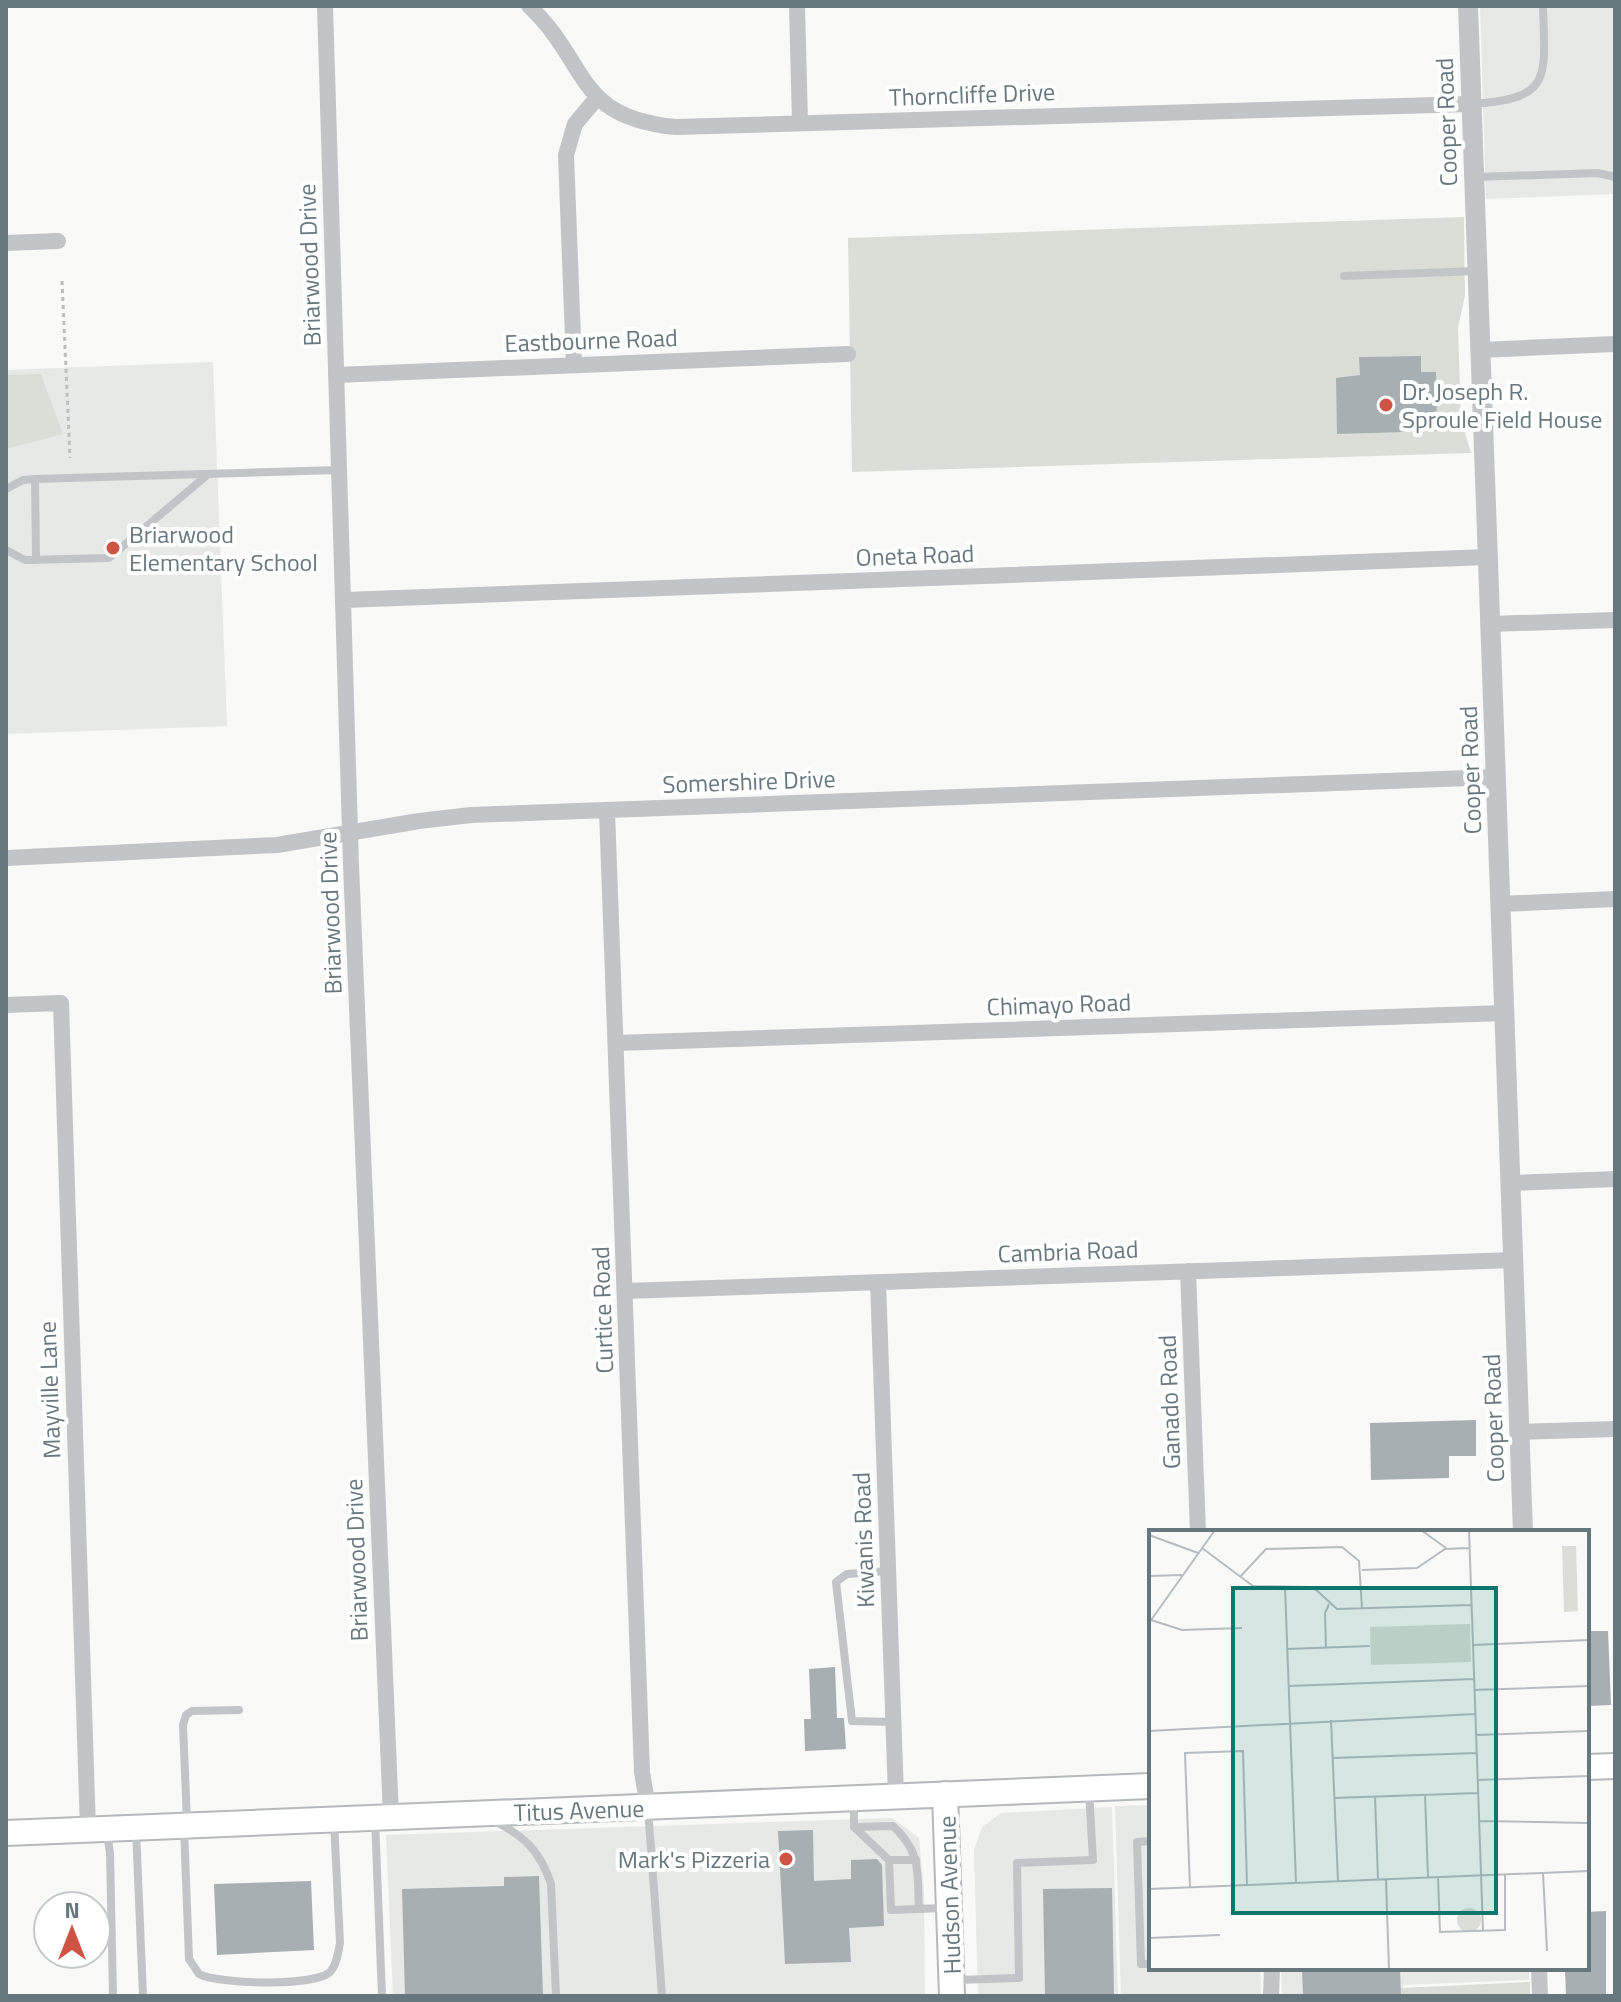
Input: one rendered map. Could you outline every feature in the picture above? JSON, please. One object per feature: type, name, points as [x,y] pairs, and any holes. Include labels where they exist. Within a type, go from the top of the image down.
[{"type":"main road","points":[[1589,1767],[1615,1766]]},
{"type":"main road","name":"Titus Avenue","points":[[6,1833],[1149,1786]]},
{"type":"main road","name":"Hudson Avenue","points":[[945,1794],[952,1988]]},
{"type":"street","name":"Briarwood Drive","points":[[325,6],[383,1818]]},
{"type":"street","name":"Thorncliffe Drive","points":[[529,6],[551,27],[580,80],[596,99],[617,114],[643,124],[676,127],[1471,104]]},
{"type":"street","points":[[797,6],[800,123]]},
{"type":"street","name":"Cooper Road","points":[[1468,6],[1523,1530]]},
{"type":"street","points":[[574,365],[566,155],[575,124],[596,99]]},
{"type":"street","points":[[6,243],[58,241]]},
{"type":"street","points":[[1480,350],[1615,344]]},
{"type":"street","name":"Eastbourne Road","points":[[336,375],[848,354]]},
{"type":"street","name":"Oneta Road","points":[[345,600],[1488,557]]},
{"type":"street","points":[[1490,624],[1615,620]]},
{"type":"street","name":"Somershire Drive","points":[[6,858],[277,845],[471,815],[1496,777]]},
{"type":"street","name":"Curtice Road","points":[[607,811],[642,1772],[648,1807]]},
{"type":"street","points":[[1500,904],[1615,899]]},
{"type":"street","name":"Mayville Lane","points":[[6,1005],[61,1003],[97,1830]]},
{"type":"street","name":"Chimayo Road","points":[[616,1043],[1504,1013]]},
{"type":"street","points":[[1510,1183],[1615,1179]]},
{"type":"street","name":"Cambria Road","points":[[625,1291],[1513,1260]]},
{"type":"street","name":"Ganado Road","points":[[1188,1271],[1198,1530]]},
{"type":"street","name":"Kiwanis Road","points":[[878,1282],[896,1796]]},
{"type":"street","points":[[1519,1432],[1615,1429]]},
{"type":"street","points":[[1271,1996],[1272,1970]]},
{"type":"street","points":[[1539,1970],[1540,1996]]},
{"type":"lane","points":[[1471,104],[1515,100],[1536,83],[1545,65],[1543,6]]},
{"type":"lane","points":[[1474,177],[1598,173],[1615,177]]},
{"type":"lane","points":[[1344,276],[1478,271]]},
{"type":"lane","points":[[6,489],[23,480],[35,479],[339,470]]},
{"type":"lane","points":[[6,550],[18,558],[36,560],[109,558],[206,476]]},
{"type":"lane","points":[[35,479],[36,560]]},
{"type":"lane","points":[[888,1571],[847,1574],[836,1582],[852,1721],[893,1722]]},
{"type":"lane","points":[[239,1710],[192,1711],[186,1715],[183,1725],[189,1959],[199,1974],[225,1982],[313,1979],[329,1973],[338,1959],[340,1943],[334,1820]]},
{"type":"lane","points":[[952,1988],[1019,1978],[1017,1863],[1093,1860],[1089,1788]]},
{"type":"lane","points":[[854,1798],[854,1827],[889,1860],[916,1860]]},
{"type":"lane","points":[[648,1807],[662,1996]]},
{"type":"lane","points":[[479,1814],[528,1841],[541,1858],[551,1884],[556,1996]]},
{"type":"lane","points":[[382,1996],[383,1818]]},
{"type":"lane","points":[[854,1827],[893,1826],[911,1843],[916,1860],[919,1909]]},
{"type":"lane","points":[[136,1828],[143,1996]]},
{"type":"lane","points":[[97,1830],[110,1853],[113,1996]]},
{"type":"lane","points":[[1149,1841],[1137,1842],[1141,1964],[1149,1964]]},
{"type":"lane","points":[[889,1860],[891,1910],[949,1908]]},
{"type":"path","points":[[62,281],[70,458]]},
{"type":"shaded area","points":[[1480,6],[1615,6],[1615,194],[1486,199]]},
{"type":"shaded area","points":[[1464,217],[1465,295],[1458,328],[1461,419],[1471,453],[852,472],[848,238]]},
{"type":"shaded area","name":"Briarwood Elementary School","points":[[213,362],[227,726],[6,734],[6,370]]},
{"type":"shaded area","points":[[41,374],[63,434],[6,449],[6,375]]},
{"type":"shaded area","points":[[1149,1805],[1149,1970],[1260,1970],[1261,1996],[1121,1996],[1115,1806]]},
{"type":"shaded area","points":[[1112,1807],[1118,1996],[978,1996],[974,1850],[982,1827],[1001,1813]]},
{"type":"shaded area","points":[[892,1818],[919,1838],[924,1891],[925,1996],[393,1996],[386,1835]]},
{"type":"shaded area","points":[[1281,1970],[1529,1970],[1529,1980],[1403,1985],[1401,1996],[1282,1996]]},
{"type":"shaded area","points":[[1530,1982],[1530,1994],[1527,1996],[1401,1996],[1400,1988]]},
{"type":"building","name":"Dr. Joseph R. Sproule Field House","points":[[1421,356],[1421,372],[1436,372],[1437,431],[1337,434],[1336,378],[1360,375],[1359,357]]},
{"type":"building","points":[[1476,1420],[1476,1456],[1449,1456],[1449,1478],[1371,1480],[1370,1423]]},
{"type":"building","points":[[1589,1631],[1608,1631],[1611,1705],[1589,1706]]},
{"type":"building","points":[[835,1667],[837,1718],[844,1718],[846,1749],[805,1751],[804,1719],[811,1719],[809,1669]]},
{"type":"building","points":[[813,1830],[814,1881],[851,1879],[851,1860],[877,1859],[882,1865],[884,1926],[849,1928],[851,1962],[785,1964],[778,1831]]},
{"type":"building","points":[[539,1876],[543,1996],[405,1996],[402,1889],[504,1886],[504,1877]]},
{"type":"building","points":[[311,1881],[314,1950],[217,1955],[214,1884]]},
{"type":"building","points":[[1112,1888],[1114,1994],[1045,1996],[1043,1889]]},
{"type":"building","points":[[1606,1911],[1606,1996],[1566,1996],[1565,1970],[1589,1970],[1589,1912]]},
{"type":"building","points":[[1302,1970],[1400,1970],[1401,1996],[1303,1996]]},
{"type":"place","name":"Dr. Joseph R. Sproule Field House","points":[[1386,405]]},
{"type":"place","name":"Briarwood Elementary School","points":[[113,548]]},
{"type":"place","name":"Mark's Pizzeria","points":[[786,1859]]}]
